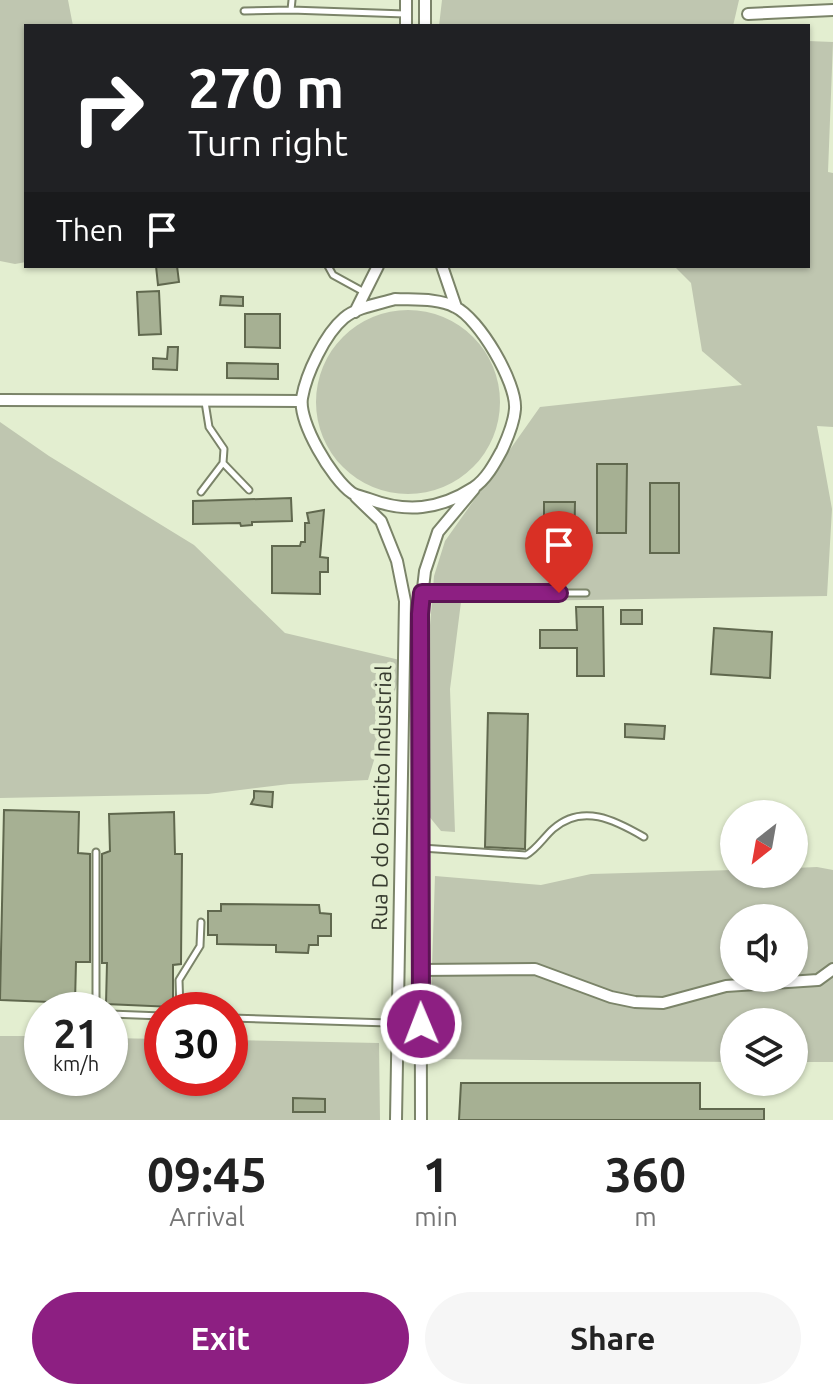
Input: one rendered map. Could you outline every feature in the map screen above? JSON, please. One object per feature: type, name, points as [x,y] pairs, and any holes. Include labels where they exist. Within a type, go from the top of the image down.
[{"type":"street","points":[[406,0],[406,24]]},
{"type":"street","points":[[425,0],[425,24]]},
{"type":"street","points":[[770,0],[770,12]]},
{"type":"street","points":[[748,14],[829,6]]},
{"type":"street","points":[[355,312],[377,268]]},
{"type":"street","points":[[443,268],[456,307]]},
{"type":"street","points":[[395,299],[426,300],[456,307],[477,326],[509,381],[515,407],[509,437],[493,467],[475,487],[424,508],[391,508],[352,493],[329,469],[315,446],[301,401],[326,339],[344,318],[395,299]]},
{"type":"street","points":[[0,400],[301,401]]},
{"type":"street","name":"Rua D do Distrito Industrial","points":[[421,1120],[420,614],[425,571],[438,532],[475,487]]},
{"type":"street","name":"Rua D do Distrito Industrial","points":[[352,493],[381,521],[397,561],[405,601],[396,1120]]},
{"type":"street","points":[[420,970],[535,969],[611,997],[663,1003],[726,986],[818,980],[833,969]]},
{"type":"lane","points":[[291,10],[292,0]]},
{"type":"lane","points":[[244,11],[406,14]]},
{"type":"lane","points":[[329,268],[333,275],[365,292]]},
{"type":"lane","points":[[201,492],[223,463],[224,449],[209,427],[205,401]]},
{"type":"lane","points":[[223,463],[249,490]]},
{"type":"lane","points":[[422,593],[586,593]]},
{"type":"lane","points":[[421,848],[526,855],[555,827],[575,816],[612,819],[644,837]]},
{"type":"lane","points":[[96,852],[96,992]]},
{"type":"lane","points":[[179,992],[179,980],[200,946],[201,922]]},
{"type":"lane","points":[[248,1019],[421,1024]]},
{"type":"green space","points":[[0,0],[68,0],[73,24],[24,24],[24,262],[0,261]]},
{"type":"green space","points":[[442,0],[739,0],[733,24],[439,24]]},
{"type":"green space","points":[[810,41],[833,42],[828,172],[833,173],[833,427],[817,426],[832,509],[827,596],[461,602],[450,689],[455,832],[441,831],[428,815],[430,625],[434,576],[445,541],[540,407],[742,385],[702,351],[691,283],[676,268],[810,268]]},
{"type":"green space","points":[[408,310],[443,317],[473,337],[493,367],[500,402],[493,437],[473,467],[443,487],[408,494],[373,487],[343,467],[323,437],[316,402],[323,367],[343,337],[373,317]]},
{"type":"green space","points":[[0,422],[49,456],[194,545],[285,633],[404,661],[368,780],[289,784],[208,794],[0,798]]},
{"type":"green space","points":[[808,867],[833,870],[833,1062],[808,1062],[808,1008],[720,1008],[720,1062],[429,1059],[435,876],[541,885],[591,874],[720,870],[720,888],[808,888]]},
{"type":"green space","points":[[0,1036],[24,1036],[24,1096],[128,1096],[128,1038],[144,1039],[144,1096],[248,1096],[248,1040],[379,1043],[380,1120],[0,1120]]},
{"type":"building","points":[[156,268],[177,268],[179,282],[158,285]]},
{"type":"building","points":[[159,291],[161,334],[139,335],[137,292]]},
{"type":"building","points":[[221,296],[243,297],[243,306],[220,305]]},
{"type":"building","points":[[245,314],[280,314],[280,348],[245,347]]},
{"type":"building","points":[[168,347],[178,347],[177,370],[153,369],[153,358],[167,359]]},
{"type":"building","points":[[227,363],[278,364],[278,379],[227,378]]},
{"type":"building","points":[[597,464],[627,464],[626,533],[597,533]]},
{"type":"building","points":[[650,483],[679,483],[679,553],[650,553]]},
{"type":"building","points":[[291,498],[292,521],[252,522],[252,525],[241,526],[240,523],[193,524],[193,501]]},
{"type":"building","points":[[544,502],[575,502],[574,553],[544,553]]},
{"type":"building","points":[[324,510],[320,557],[328,558],[328,572],[320,572],[320,594],[272,593],[272,546],[300,546],[301,542],[305,542],[305,523],[309,523],[307,513]]},
{"type":"building","points":[[576,607],[603,607],[604,676],[577,676],[577,648],[540,648],[540,630],[577,630]]},
{"type":"building","points":[[621,610],[642,610],[642,624],[621,624]]},
{"type":"building","points":[[714,628],[772,632],[770,678],[711,674]]},
{"type":"building","points":[[488,713],[528,714],[525,849],[485,847]]},
{"type":"building","points":[[625,724],[665,726],[664,739],[625,737]]},
{"type":"building","points":[[254,791],[273,792],[272,807],[251,804]]},
{"type":"building","points":[[4,810],[79,812],[78,853],[90,854],[90,962],[76,962],[75,992],[24,992],[24,1001],[0,1000]]},
{"type":"building","points":[[174,812],[175,854],[182,854],[181,964],[173,965],[173,992],[144,992],[144,1006],[128,1005],[128,992],[106,992],[107,963],[102,963],[102,854],[110,851],[109,814]]},
{"type":"building","points":[[221,904],[319,905],[320,913],[331,914],[331,936],[318,936],[318,945],[309,945],[308,953],[276,952],[276,945],[217,944],[217,935],[208,935],[208,911],[221,911]]},
{"type":"building","points":[[461,1083],[700,1083],[700,1109],[764,1109],[764,1120],[459,1120]]},
{"type":"building","points":[[293,1098],[325,1099],[325,1112],[293,1112]]},
{"type":"route","points":[[421,1024],[422,593],[559,593]]}]
